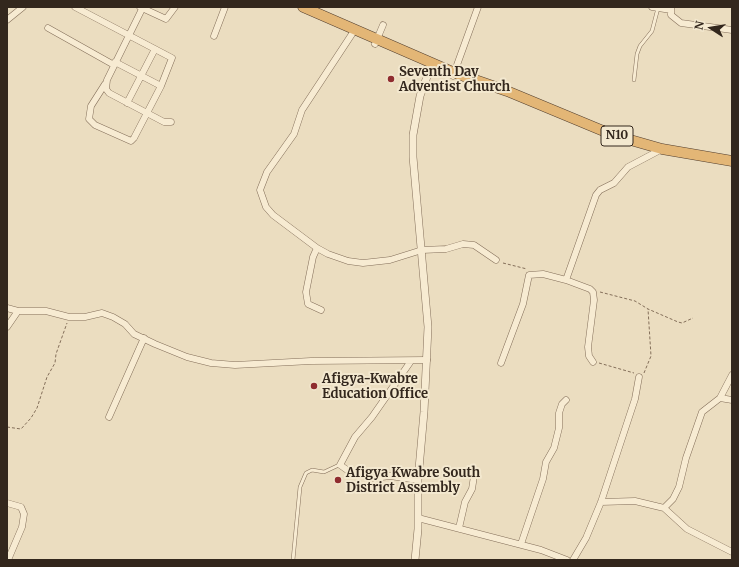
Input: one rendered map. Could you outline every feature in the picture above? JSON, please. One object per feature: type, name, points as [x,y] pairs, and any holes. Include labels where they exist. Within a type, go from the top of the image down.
[{"type":"highway","name":"N10","points":[[293,7],[352,34],[376,42]]},
{"type":"highway","name":"N10","points":[[303,7],[376,42],[454,75],[470,84],[507,91],[614,135],[662,149],[732,161]]},
{"type":"street","points":[[7,20],[23,7]]},
{"type":"street","points":[[75,7],[85,9],[129,36],[171,56],[173,60],[161,86],[131,141],[95,125],[89,119],[91,106],[105,84],[129,36],[142,7],[166,19],[175,7]]},
{"type":"street","points":[[214,36],[225,7]]},
{"type":"street","points":[[454,75],[478,7]]},
{"type":"street","points":[[655,7],[671,8],[673,18],[681,23],[732,30]]},
{"type":"street","points":[[376,42],[383,25]]},
{"type":"street","points":[[48,28],[115,64],[161,86]]},
{"type":"street","points":[[352,34],[302,110],[294,134],[267,172],[260,190],[263,203],[273,215],[317,248],[335,256],[363,263],[404,257],[422,250],[446,249],[463,244],[474,245],[496,260]]},
{"type":"street","points":[[127,103],[140,75],[155,49]]},
{"type":"street","points":[[415,560],[418,518],[418,480],[428,327],[413,157],[413,135],[420,96],[431,66]]},
{"type":"street","points":[[105,84],[108,93],[164,122],[171,122]]},
{"type":"street","points":[[566,280],[596,195],[600,190],[614,183],[628,167],[662,149]]},
{"type":"street","points":[[317,248],[313,257],[306,292],[308,304],[321,310]]},
{"type":"street","points":[[501,363],[523,304],[529,275],[543,274],[566,280],[590,289],[593,292],[594,300],[588,347],[589,356],[593,362]]},
{"type":"street","points":[[7,308],[18,311],[46,311],[69,317],[85,317],[102,313],[119,320],[134,334],[187,357],[211,363],[235,365],[427,360]]},
{"type":"street","points":[[7,327],[18,311]]},
{"type":"street","points":[[109,417],[144,338]]},
{"type":"street","points":[[411,361],[372,417],[356,437],[340,464],[350,472],[374,478],[390,476],[418,480]]},
{"type":"street","points":[[664,508],[673,498],[679,487],[686,458],[702,412],[720,398],[732,375]]},
{"type":"street","points":[[573,560],[586,538],[601,502],[634,399],[639,377]]},
{"type":"street","points":[[720,398],[732,400]]},
{"type":"street","points":[[521,544],[543,479],[546,462],[554,448],[559,428],[559,413],[562,404],[566,400]]},
{"type":"street","points":[[459,528],[465,502],[472,489],[474,476]]},
{"type":"street","points":[[601,502],[647,502],[664,508],[687,529],[732,552]]},
{"type":"street","points":[[7,503],[21,507],[24,514],[22,527],[8,560]]},
{"type":"street","points":[[418,518],[521,544],[567,560]]},
{"type":"lane","points":[[634,80],[637,54],[640,46],[652,31],[655,7]]},
{"type":"lane","points":[[293,560],[300,487],[306,473],[312,470],[324,472],[340,464]]},
{"type":"path","points":[[496,260],[526,269],[529,275]]},
{"type":"path","points":[[590,289],[635,301],[648,309],[682,323],[693,318]]},
{"type":"path","points":[[593,362],[622,369],[634,373],[639,377],[646,369],[650,356],[648,309]]},
{"type":"path","points":[[7,427],[21,429],[31,418],[37,408],[47,377],[55,363],[56,354],[69,317]]},
{"type":"place","name":"Seventh Day Adventist Church","points":[[391,79]]},
{"type":"place","name":"Afigya-Kwabre Education Office","points":[[314,386]]},
{"type":"place","name":"Afigya Kwabre South District Assembly","points":[[338,480]]}]
